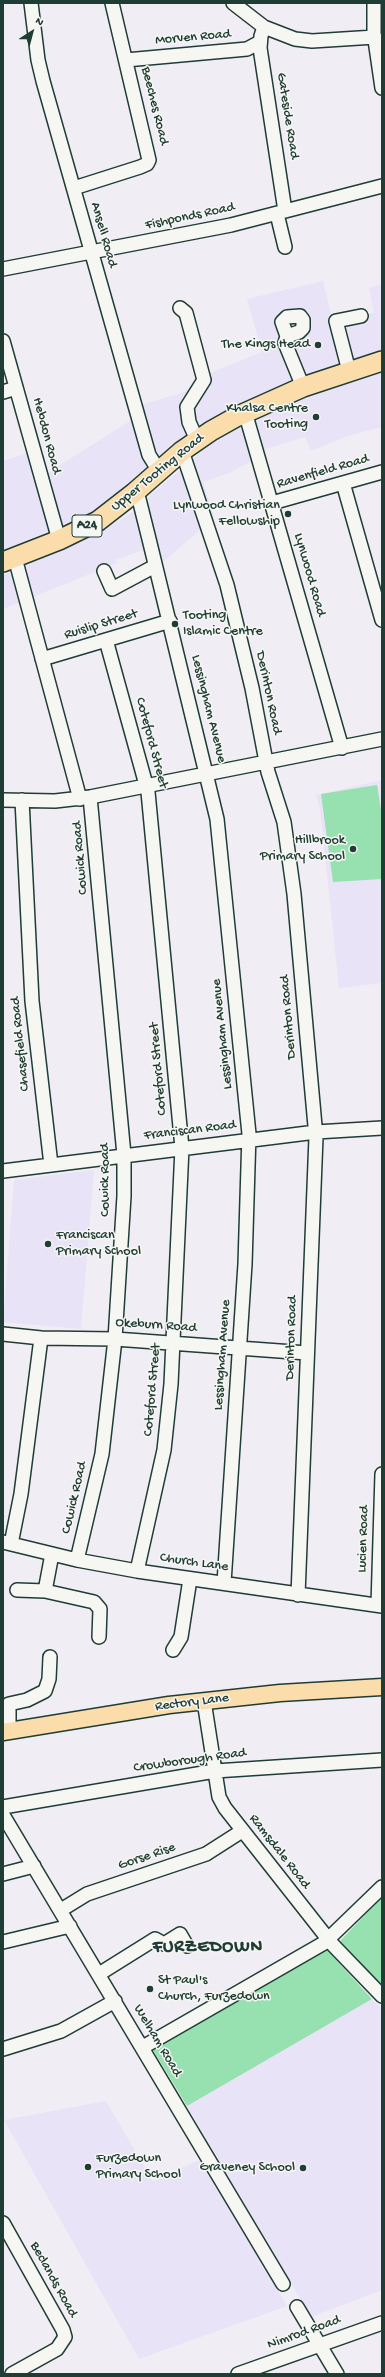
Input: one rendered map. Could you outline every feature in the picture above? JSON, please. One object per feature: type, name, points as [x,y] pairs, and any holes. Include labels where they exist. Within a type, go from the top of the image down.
[{"type":"highway","name":"Upper Tooting Road","points":[[9,560],[59,540],[98,521],[134,493],[182,451],[245,412],[303,387],[382,361]]},
{"type":"main road","name":"Rectory Lane","points":[[6,1731],[204,1701],[334,1689],[382,1687]]},
{"type":"street","name":"Ansell Road","points":[[31,3],[38,60],[149,455],[159,471]]},
{"type":"street","name":"Beeches Road","points":[[74,188],[140,167],[148,162],[150,158],[112,3]]},
{"type":"street","points":[[233,3],[264,27],[295,39],[312,41],[377,34]]},
{"type":"street","points":[[374,3],[382,88]]},
{"type":"street","name":"Gateside Road","points":[[264,27],[260,42],[285,247]]},
{"type":"street","name":"Morven Road","points":[[126,60],[240,50],[251,48],[260,42]]},
{"type":"street","name":"Fishponds Road","points":[[3,269],[231,226],[382,186]]},
{"type":"street","points":[[180,308],[186,313],[204,380],[187,407],[189,422],[198,440]]},
{"type":"street","points":[[349,371],[336,321],[360,316]]},
{"type":"street","points":[[287,336],[285,343],[303,387]]},
{"type":"street","name":"Hebdon Road","points":[[3,341],[59,540]]},
{"type":"street","points":[[3,392],[16,388]]},
{"type":"street","name":"Lynwood Road","points":[[245,412],[342,748]]},
{"type":"street","name":"Derinton Road","points":[[182,451],[227,585],[252,688],[266,764],[287,838],[316,1132],[298,1594]]},
{"type":"street","name":"Ravenfield Road","points":[[272,503],[382,472]]},
{"type":"street","points":[[343,483],[382,620]]},
{"type":"street","name":"Lessingham Avenue","points":[[134,493],[139,499],[170,621],[207,773],[219,831],[249,1140],[239,1348],[224,1583]]},
{"type":"street","name":"Cowick Road","points":[[9,560],[42,659],[85,798],[124,1155],[124,1196],[115,1339],[102,1454],[77,1560]]},
{"type":"street","points":[[104,571],[112,589],[155,566]]},
{"type":"street","name":"Ruislip Street","points":[[42,659],[170,621]]},
{"type":"street","name":"Coteford Street","points":[[106,640],[147,786],[182,1148],[173,1344],[164,1450],[137,1571]]},
{"type":"street","points":[[3,800],[55,801],[85,798],[207,773],[266,764],[382,739]]},
{"type":"street","name":"Chasefield Road","points":[[22,800],[32,1001],[51,1164]]},
{"type":"street","name":"Franciscan Road","points":[[3,1171],[316,1132],[382,1128]]},
{"type":"street","name":"Okeburn Road","points":[[3,1334],[41,1338],[115,1339],[307,1353]]},
{"type":"street","points":[[7,1543],[21,1494],[41,1338]]},
{"type":"street","name":"Lucien Road","points":[[380,1605],[382,1474]]},
{"type":"street","name":"Church Lane","points":[[7,1543],[77,1560],[137,1571],[380,1605]]},
{"type":"street","points":[[45,1591],[52,1554]]},
{"type":"street","points":[[174,1650],[181,1637],[190,1578]]},
{"type":"street","points":[[17,1590],[45,1591],[98,1604],[100,1609],[99,1637]]},
{"type":"street","points":[[6,1731],[9,1704],[27,1700],[45,1691],[49,1679],[50,1657]]},
{"type":"street","name":"Ramsdale Road","points":[[204,1701],[214,1771],[221,1802],[328,1940],[382,1996]]},
{"type":"street","name":"Crowborough Road","points":[[3,1807],[214,1771],[382,1760]]},
{"type":"street","name":"Welham Road","points":[[3,1815],[143,2047],[283,2284]]},
{"type":"street","name":"Gorse Rise","points":[[61,1910],[87,1894],[206,1854],[242,1831]]},
{"type":"street","points":[[3,1874],[34,1866]]},
{"type":"street","points":[[143,2047],[328,1940],[382,1887]]},
{"type":"street","points":[[3,1942],[70,1926]]},
{"type":"street","points":[[99,1974],[155,1939],[164,1944],[180,1934],[187,1946]]},
{"type":"street","points":[[3,2049],[61,2031],[115,2001]]},
{"type":"street","name":"Beclands Road","points":[[3,2223],[63,2330],[64,2337],[57,2349],[12,2374]]},
{"type":"street","points":[[297,2307],[337,2374]]},
{"type":"street","name":"Nimrod Road","points":[[238,2374],[382,2323]]},
{"type":"shaded area","points":[[323,281],[332,318],[374,313],[369,288],[382,284],[382,351],[342,363],[298,380],[256,397],[216,417],[190,432],[93,513],[3,550],[3,461],[37,450],[44,475],[132,420],[144,404],[184,392],[205,375],[262,352],[247,299]]},
{"type":"shaded area","points":[[382,371],[382,427],[347,436],[311,451],[305,437],[265,449],[252,461],[229,473],[203,482],[214,518],[164,561],[142,550],[116,560],[117,563],[3,609],[3,575],[100,533],[149,501],[148,497],[207,447],[242,426],[319,392]]},
{"type":"shaded area","name":"Hillbrook Primary School","points":[[382,780],[382,983],[339,988],[320,808],[316,795]]},
{"type":"shaded area","name":"Franciscan Primary School","points":[[94,1170],[81,1329],[3,1322],[14,1180]]},
{"type":"shaded area","name":"Graveney School","points":[[372,1999],[382,2009],[382,2290],[311,2317],[187,2106]]},
{"type":"shaded area","name":"Graveney School","points":[[106,2101],[153,2181],[200,2160],[287,2306],[139,2359],[4,2120]]},
{"type":"green space","points":[[377,785],[382,816],[382,879],[333,882],[321,794]]},
{"type":"green space","points":[[382,1897],[382,1986],[340,1941]]},
{"type":"green space","points":[[326,1949],[372,1999],[187,2106],[153,2050]]},
{"type":"place","name":"The Kings Head","points":[[318,345]]},
{"type":"place","name":"Khalsa Centre Tooting","points":[[316,417]]},
{"type":"place","name":"Lynwood Christian Fellowship","points":[[288,514]]},
{"type":"place","name":"Tooting Islamic Centre","points":[[175,624]]},
{"type":"place","name":"Hillbrook Primary School","points":[[353,849]]},
{"type":"place","name":"Franciscan Primary School","points":[[48,1244]]},
{"type":"place","name":"St Paul's Church, Furzedown","points":[[150,1989]]},
{"type":"place","name":"Furzedown Primary School","points":[[88,2167]]},
{"type":"place","name":"Graveney School","points":[[303,2168]]},
{"type":"district","name":"FURZEDOWN","points":[[208,1948]]}]
